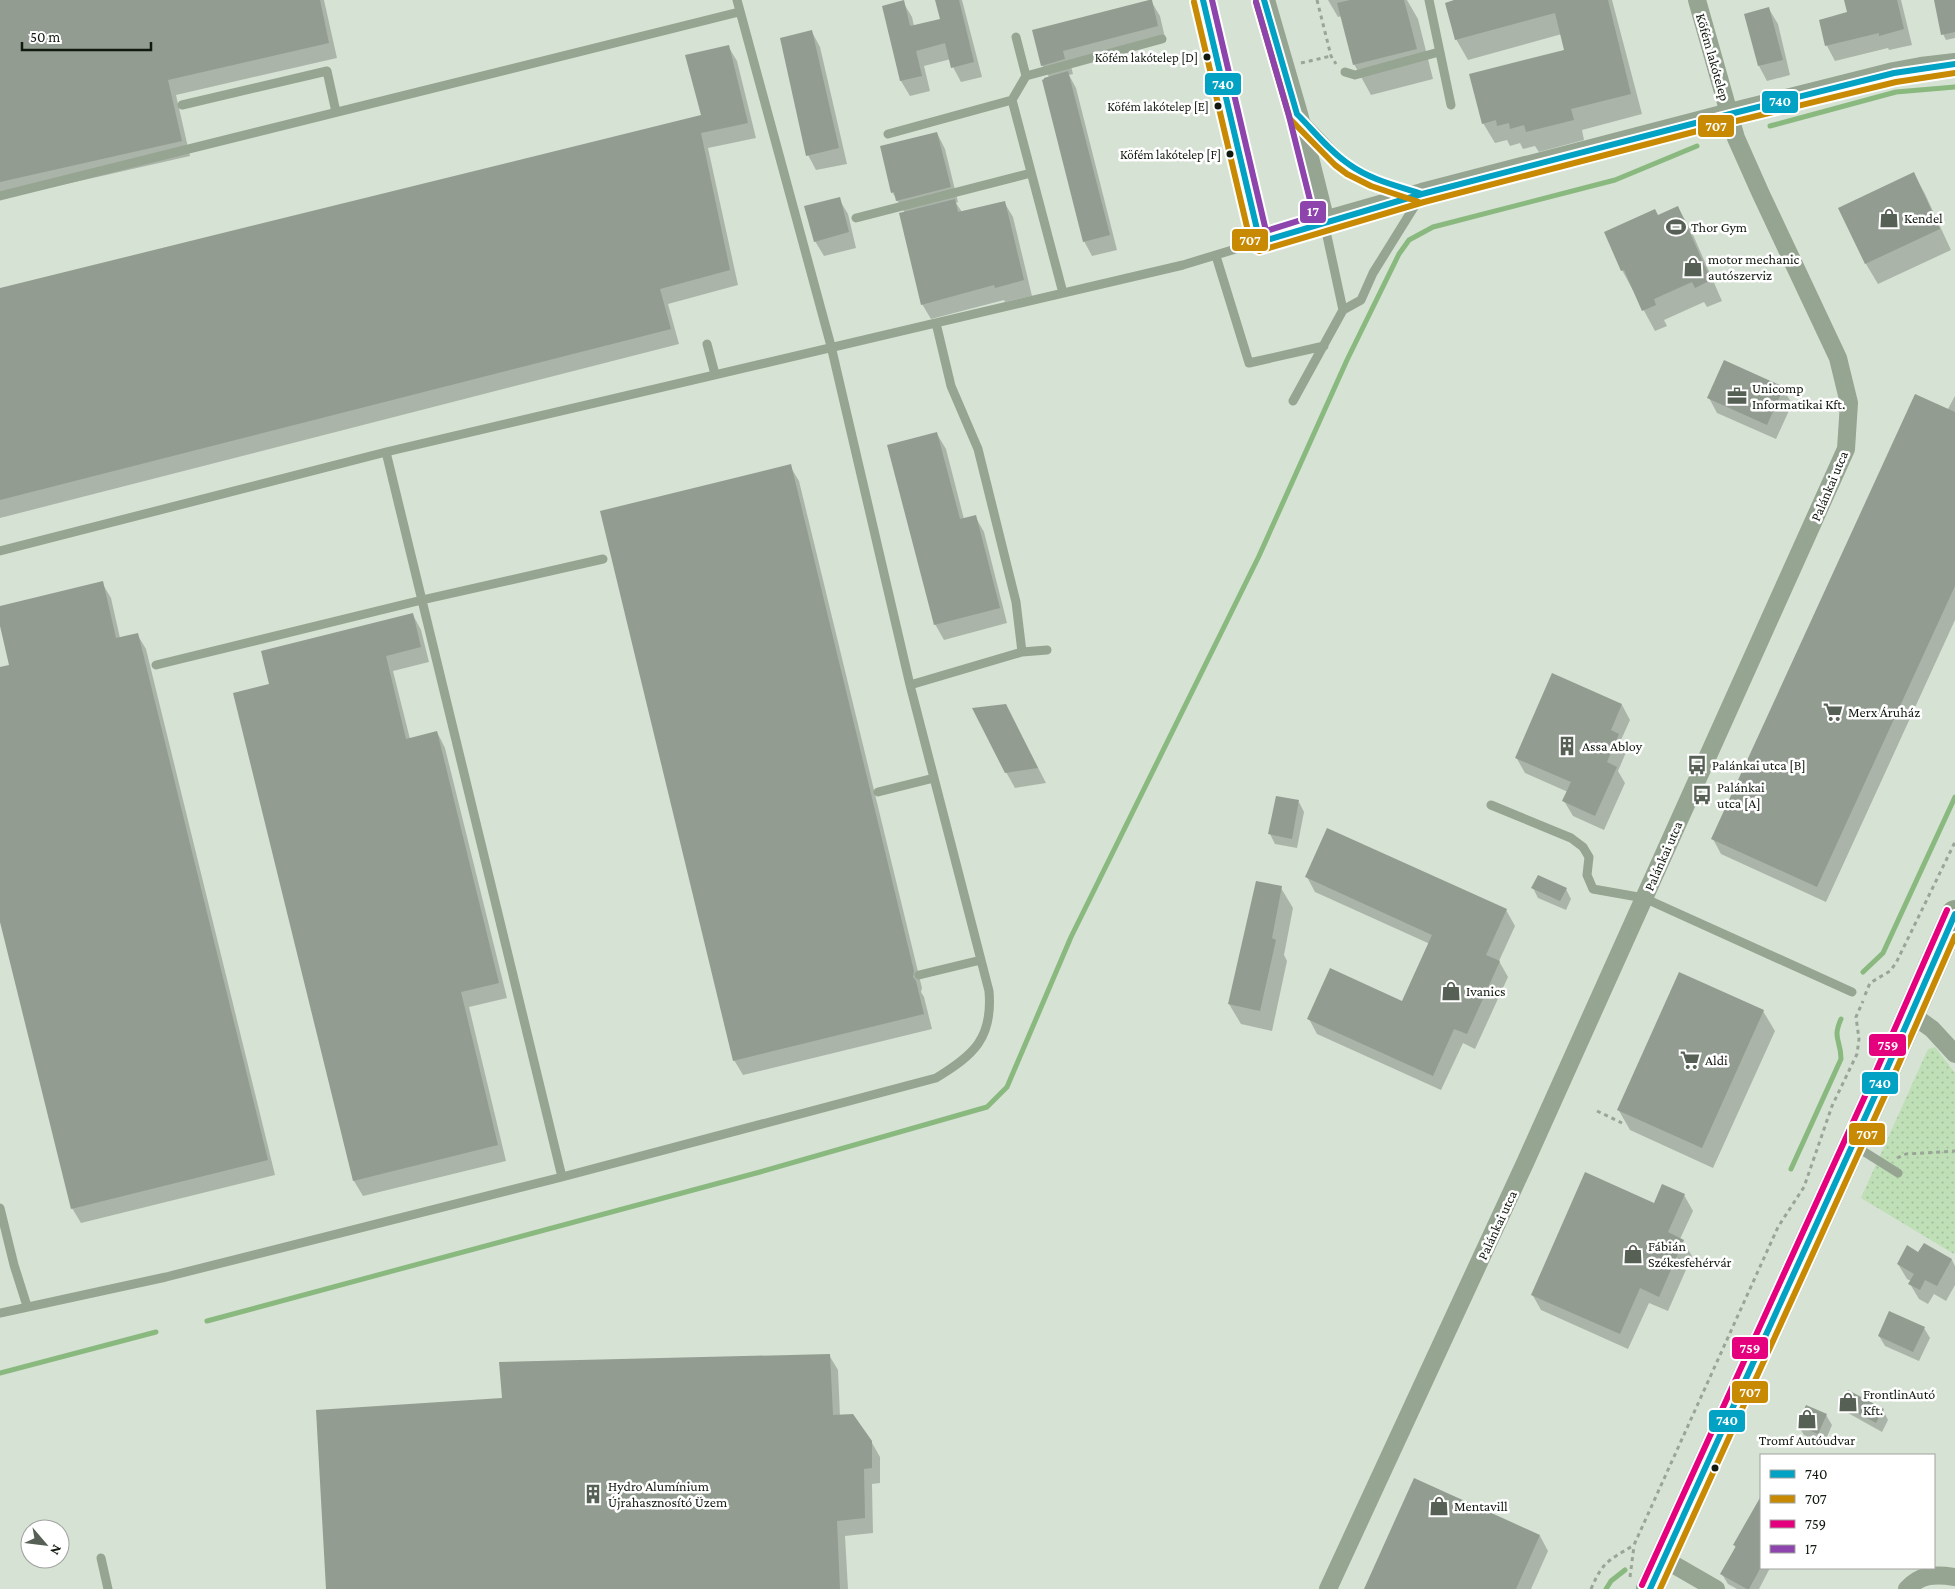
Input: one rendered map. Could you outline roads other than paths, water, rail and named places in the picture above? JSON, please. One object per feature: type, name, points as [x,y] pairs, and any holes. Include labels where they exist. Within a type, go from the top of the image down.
[{"type":"main road","points":[[1640,1585],[1664,1559],[1912,1014],[1955,914]]},
{"type":"street","points":[[1264,0],[1297,114],[1324,222],[1422,194],[1730,114],[1894,73],[1955,64]]},
{"type":"street","name":"Köfém lakótelep","points":[[1697,0],[1730,114]]},
{"type":"street","name":"Palánkai utca","points":[[1328,1589],[1525,1163],[1846,449],[1850,403],[1838,358],[1736,138],[1730,114]]},
{"type":"street","points":[[1912,1014],[1932,1029],[1955,1054]]},
{"type":"street","points":[[1664,1559],[1716,1589]]},
{"type":"street","points":[[1907,1589],[1912,1583],[1927,1575],[1955,1577]]},
{"type":"lane","points":[[0,1313],[166,1277],[562,1177],[936,1078],[966,1058],[977,1046],[990,1021],[989,991],[910,685],[831,346],[737,0]]},
{"type":"lane","points":[[1203,0],[1260,242]]},
{"type":"lane","points":[[1429,0],[1451,105]]},
{"type":"lane","points":[[0,196],[739,12]]},
{"type":"lane","points":[[1016,38],[1026,76]]},
{"type":"lane","points":[[888,134],[1012,100],[1026,76],[1162,39]]},
{"type":"lane","points":[[1345,72],[1356,75],[1440,52]]},
{"type":"lane","points":[[182,105],[327,71],[336,112]]},
{"type":"lane","points":[[1012,100],[1063,293]]},
{"type":"lane","points":[[1293,401],[1343,310],[1360,300],[1378,265],[1422,194],[1374,178],[1352,167],[1341,159],[1297,114]]},
{"type":"lane","points":[[856,218],[1031,174]]},
{"type":"lane","points":[[0,551],[386,452],[1216,256],[1324,222],[1343,310]]},
{"type":"lane","points":[[1216,256],[1249,363],[1324,346]]},
{"type":"lane","points":[[936,323],[951,386],[978,449],[1016,602],[1022,652]]},
{"type":"lane","points":[[707,344],[715,374]]},
{"type":"lane","points":[[386,452],[562,1177]]},
{"type":"lane","points":[[156,665],[422,600],[604,559]]},
{"type":"lane","points":[[910,685],[1022,652],[1047,650]]},
{"type":"lane","points":[[878,792],[934,778]]},
{"type":"lane","points":[[1491,805],[1571,838],[1583,847],[1589,857],[1586,876],[1593,888],[1644,898],[1852,992]]},
{"type":"lane","points":[[919,975],[981,960]]},
{"type":"lane","points":[[1852,1145],[1898,1173]]},
{"type":"lane","points":[[0,1208],[14,1265],[27,1306]]},
{"type":"lane","points":[[101,1558],[108,1589]]},
{"type":"waterway","points":[[1770,126],[1896,92],[1955,87]]},
{"type":"waterway","points":[[207,1321],[760,1172],[987,1107],[1007,1087],[1071,937],[1259,556],[1347,360],[1399,254],[1409,240],[1433,227],[1615,180],[1697,146]]},
{"type":"waterway","points":[[1863,972],[1883,953],[1955,797]]},
{"type":"waterway","points":[[1791,1169],[1841,1059],[1837,1035],[1841,1019]]},
{"type":"waterway","points":[[0,1373],[156,1332]]},
{"type":"waterway","points":[[1606,1589],[1611,1581],[1625,1570]]},
{"type":"place","name":"Köfém lakótelep [D]","points":[[1207,57]]},
{"type":"place","name":"Köfém lakótelep [E]","points":[[1218,106]]},
{"type":"place","name":"Köfém lakótelep [F]","points":[[1230,154]]},
{"type":"place","name":"Kendel","points":[[1889,218]]},
{"type":"place","name":"Thor Gym","points":[[1676,227]]},
{"type":"place","name":"motor mechanic autószerviz","points":[[1693,267]]},
{"type":"place","name":"Unicomp Informatikai Kft.","points":[[1737,396]]},
{"type":"place","name":"Merx Áruház","points":[[1833,712]]},
{"type":"place","name":"Assa Abloy","points":[[1567,746]]},
{"type":"place","name":"Palánkai utca [B]","points":[[1697,765]]},
{"type":"place","name":"Palánkai utca [A]","points":[[1702,795]]},
{"type":"place","name":"Ivanics","points":[[1451,991]]},
{"type":"place","name":"Aldi","points":[[1690,1060]]},
{"type":"place","name":"Fábián Székesfehérvár","points":[[1633,1254]]},
{"type":"place","name":"FrontlinAutó Kft.","points":[[1848,1402]]},
{"type":"place","name":"Tromf Autóudvar","points":[[1807,1419]]},
{"type":"place","name":"Hydro Alumínium Újrahasznosító Üzem","points":[[593,1494]]},
{"type":"place","name":"Mentavill","points":[[1439,1506]]}]
